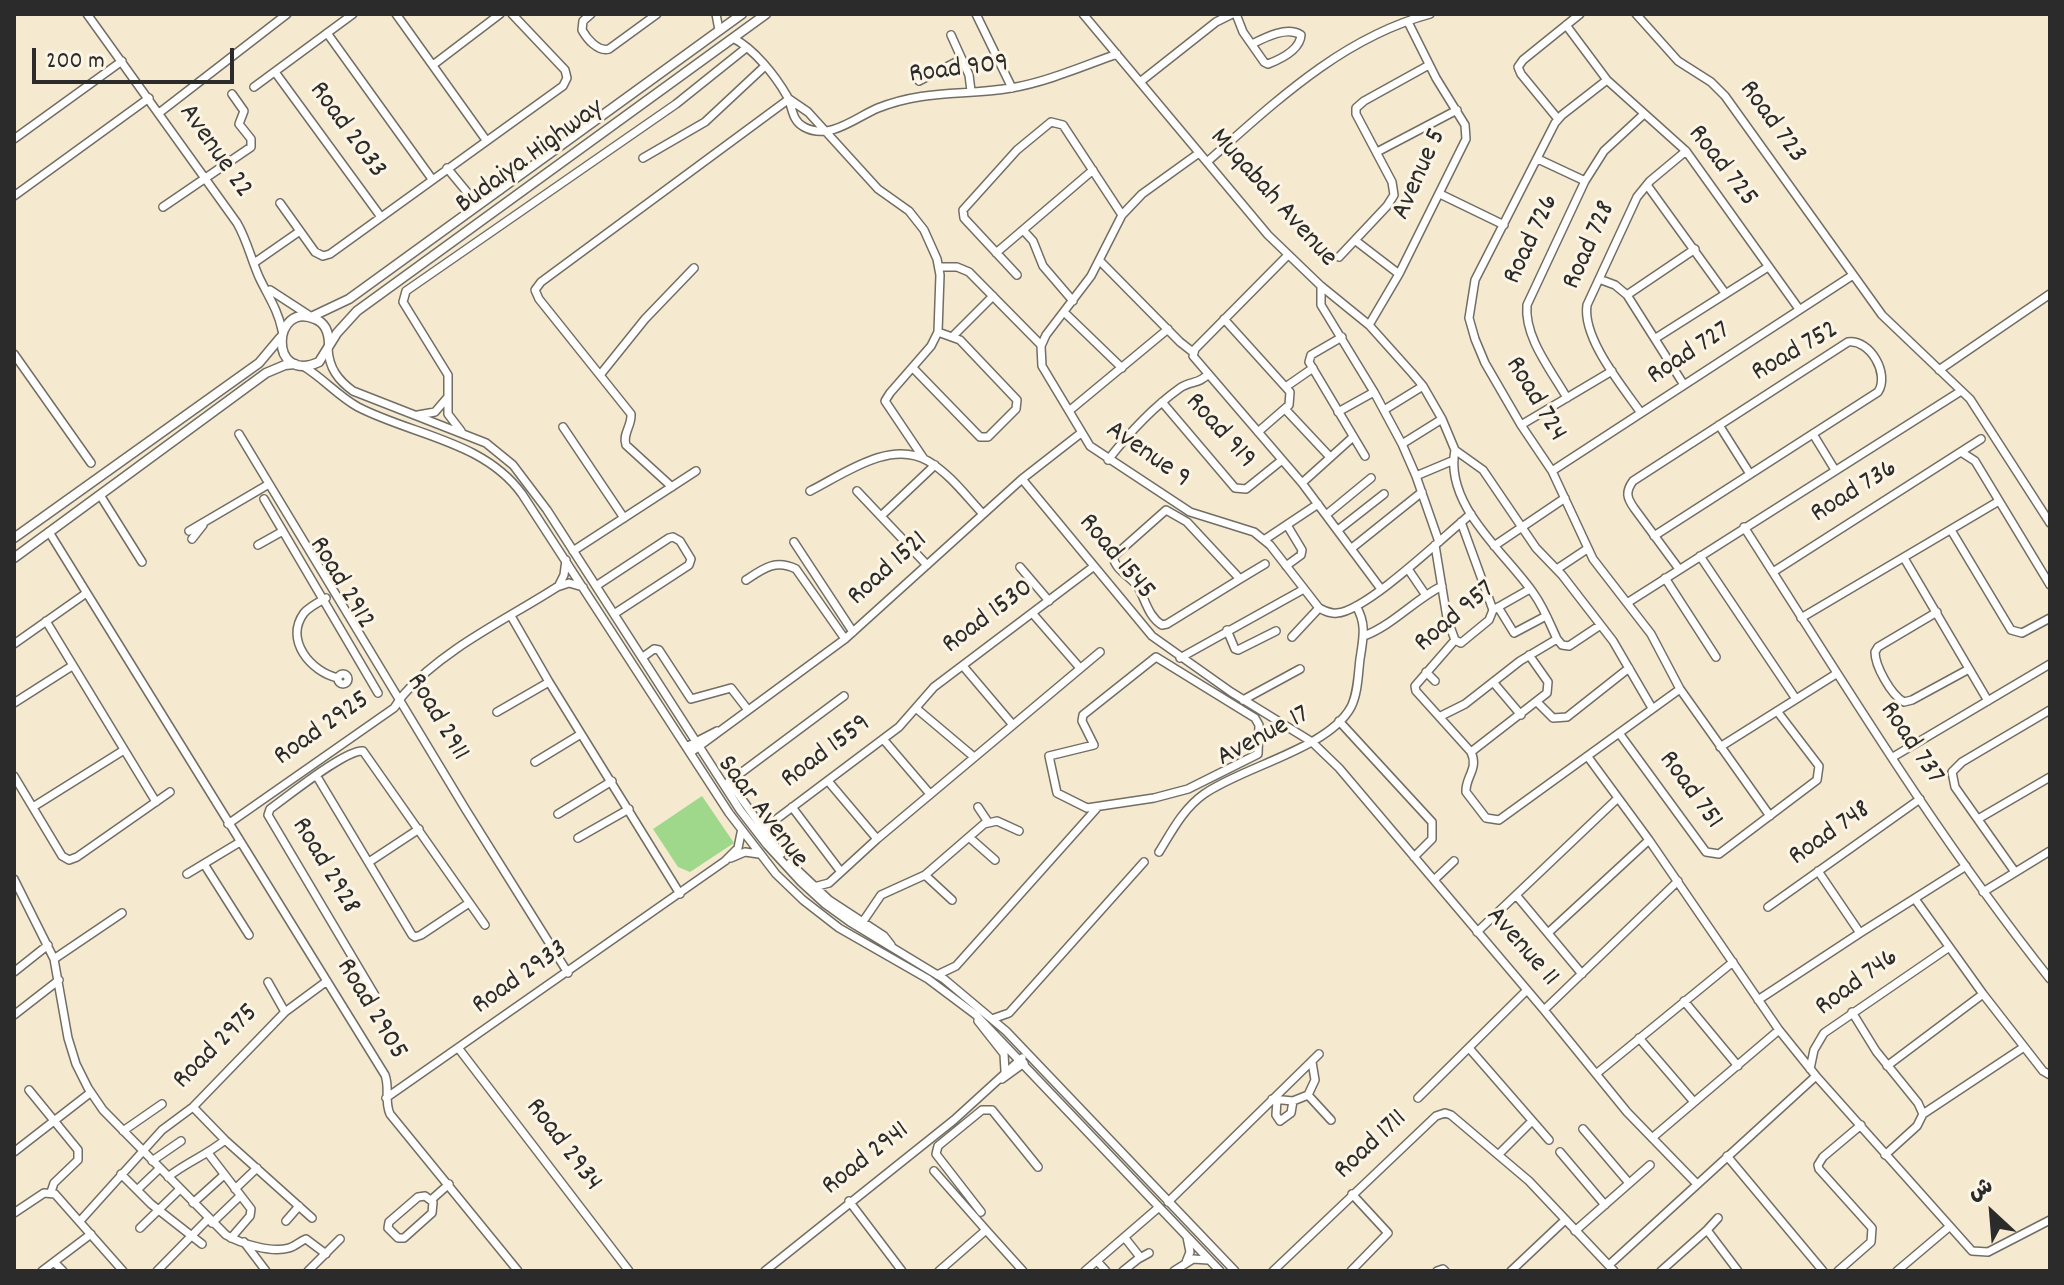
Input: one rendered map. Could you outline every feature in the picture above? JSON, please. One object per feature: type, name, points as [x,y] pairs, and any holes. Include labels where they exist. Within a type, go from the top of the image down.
[{"type":"main road","name":"Budaiya Highway","points":[[329,347],[357,311],[766,14]]},
{"type":"main road","name":"Budaiya Highway","points":[[311,317],[349,299],[738,16]]},
{"type":"main road","points":[[14,538],[259,363],[295,319],[311,317],[324,325],[329,347],[319,362],[285,365],[266,373],[14,558]]},
{"type":"main road","points":[[281,334],[283,353],[299,365]]},
{"type":"street","name":"Avenue 22","points":[[87,14],[243,233],[263,284],[278,311],[281,334]]},
{"type":"street","points":[[159,113],[287,14]]},
{"type":"street","name":"Road 2033","points":[[254,87],[353,14]]},
{"type":"street","points":[[396,14],[486,140]]},
{"type":"street","points":[[433,65],[500,14]]},
{"type":"street","name":"Road 2033","points":[[280,203],[315,252],[327,255],[559,88],[567,78],[563,66],[512,14]]},
{"type":"street","points":[[591,14],[583,21],[582,30],[604,51],[657,14]]},
{"type":"street","points":[[719,30],[718,14],[738,16]]},
{"type":"street","points":[[976,14],[1012,88]]},
{"type":"street","name":"Muqabah Avenue","points":[[1083,14],[1287,256],[1369,325],[1423,386],[1455,450],[1461,497],[1494,546],[1530,589],[1557,639]]},
{"type":"street","points":[[1140,82],[1216,22],[1231,14],[1252,44],[1268,64],[1300,44],[1301,35],[1295,31],[1287,32],[1252,44]]},
{"type":"street","points":[[1207,162],[1314,70],[1345,51],[1430,14]]},
{"type":"street","points":[[1558,119],[1518,67],[1580,14]]},
{"type":"street","name":"Road 723","points":[[1636,14],[1678,61],[1711,82],[1725,96],[1882,315],[1978,410],[2050,523]]},
{"type":"street","name":"Avenue 5","points":[[1369,325],[1399,274],[1466,139],[1465,125],[1429,65],[1408,22]]},
{"type":"street","name":"Road 725","points":[[1566,25],[1607,80],[1686,151],[1799,309]]},
{"type":"street","name":"Road 2033","points":[[327,33],[432,179]]},
{"type":"street","points":[[951,35],[969,75],[971,91]]},
{"type":"street","points":[[733,38],[765,66],[789,99],[803,107],[878,189],[909,211],[930,242],[939,267],[938,332],[931,346],[885,401],[924,459]]},
{"type":"street","points":[[464,434],[449,417],[448,375],[403,302],[406,291],[676,104],[746,48]]},
{"type":"street","name":"Road 909","points":[[789,99],[795,119],[808,129],[824,131],[838,128],[897,101],[921,95],[1012,88],[1117,54]]},
{"type":"street","points":[[919,81],[962,59]]},
{"type":"street","points":[[14,139],[122,61]]},
{"type":"street","points":[[1339,257],[1392,201],[1394,195],[1392,182],[1356,114],[1356,108],[1429,65]]},
{"type":"street","points":[[643,158],[705,122],[765,66]]},
{"type":"street","name":"Road 2033","points":[[275,72],[381,217]]},
{"type":"street","name":"Road 724","points":[[1607,80],[1558,119],[1475,280],[1469,318],[1485,363],[1552,471],[1587,549],[1605,578],[1651,634],[1680,689]]},
{"type":"street","points":[[163,207],[252,145],[239,124],[244,111],[232,94]]},
{"type":"street","points":[[14,196],[149,98]]},
{"type":"street","points":[[672,487],[626,445],[625,435],[631,414],[535,290],[537,285],[789,99]]},
{"type":"street","points":[[1377,152],[1457,110]]},
{"type":"street","name":"Road 726","points":[[1567,398],[1530,333],[1527,305],[1585,181],[1604,151],[1644,114]]},
{"type":"street","points":[[1017,275],[964,218],[963,210],[1031,137],[1051,122],[1063,125],[1122,215]]},
{"type":"street","name":"Road 728","points":[[1641,413],[1612,371],[1591,332],[1587,305],[1631,207],[1647,185],[1686,151]]},
{"type":"street","points":[[939,267],[963,269],[1041,345],[1100,261],[1122,215],[1142,194],[1199,153]]},
{"type":"street","points":[[1538,159],[1585,181]]},
{"type":"street","points":[[447,168],[471,197]]},
{"type":"street","points":[[996,253],[1093,170]]},
{"type":"street","points":[[1647,185],[1725,293]]},
{"type":"street","points":[[470,211],[468,204],[471,197],[487,186],[500,190]]},
{"type":"street","points":[[1440,194],[1504,225]]},
{"type":"street","points":[[1023,230],[1033,241],[1043,266],[1073,301]]},
{"type":"street","points":[[254,263],[300,231]]},
{"type":"street","points":[[1356,241],[1399,274]]},
{"type":"street","points":[[1627,295],[1695,249]]},
{"type":"street","name":"Road 919","points":[[1287,256],[1224,319],[1194,353],[1194,359],[1302,483],[1381,589]]},
{"type":"street","points":[[1100,261],[1194,353]]},
{"type":"street","points":[[1656,338],[1768,267]]},
{"type":"street","points":[[600,375],[645,319],[694,268]]},
{"type":"street","name":"Road 727","points":[[1552,471],[1853,275]]},
{"type":"street","points":[[1599,279],[1615,285],[1627,295],[1684,385]]},
{"type":"street","name":"Avenue 22","points":[[263,284],[311,317]]},
{"type":"street","points":[[1321,286],[1321,305],[1374,392],[1416,476],[1437,544],[1448,625],[1455,640]]},
{"type":"street","points":[[1939,370],[2050,294]]},
{"type":"street","points":[[954,335],[993,296]]},
{"type":"street","points":[[1064,312],[1122,368]]},
{"type":"street","points":[[1224,319],[1287,386],[1292,398],[1285,409],[1330,457]]},
{"type":"street","points":[[1069,411],[1168,329]]},
{"type":"street","points":[[913,368],[980,437],[988,437],[1016,409],[1017,400],[954,335],[938,332]]},
{"type":"street","points":[[1342,337],[1311,355],[1309,362],[1365,456]]},
{"type":"street","name":"Road 752","points":[[1654,536],[1878,392],[1882,387],[1883,374],[1865,345],[1848,342],[1640,476],[1628,488],[1627,498],[1654,536],[1679,569]]},
{"type":"street","name":"Avenue 9","points":[[1041,345],[1042,366],[1090,446],[1190,512],[1242,527],[1264,540],[1319,608]]},
{"type":"street","name":"Saar Avenue","points":[[329,347],[332,368],[344,385],[353,391],[486,443],[513,465],[541,502],[698,744],[727,783],[756,833],[801,882],[839,914],[956,988],[1006,1031],[1235,1271]]},
{"type":"street","points":[[14,354],[91,463]]},
{"type":"street","name":"Saar Avenue","points":[[299,365],[322,377],[357,406],[429,434],[482,459],[510,478],[741,830],[784,882],[823,916],[942,988],[976,1015],[1220,1271]]},
{"type":"street","points":[[1287,386],[1313,368]]},
{"type":"street","points":[[1521,425],[1612,371]]},
{"type":"street","name":"Road 919","points":[[1108,460],[1162,402],[1184,385],[1200,382],[1208,374]]},
{"type":"street","points":[[1384,410],[1423,386]]},
{"type":"street","points":[[1627,603],[1961,391]]},
{"type":"street","points":[[1338,412],[1374,392]]},
{"type":"street","points":[[413,415],[435,412],[449,396]]},
{"type":"street","points":[[429,434],[441,427],[449,396]]},
{"type":"street","name":"Road 919","points":[[1162,402],[1235,488],[1246,489],[1282,460]]},
{"type":"street","name":"Road 919","points":[[1258,432],[1285,409]]},
{"type":"street","points":[[1402,444],[1442,419]]},
{"type":"street","points":[[1719,425],[1750,474]]},
{"type":"street","points":[[563,427],[624,518]]},
{"type":"street","name":"Road 1521","points":[[688,750],[845,639],[1022,479],[1081,433]]},
{"type":"street","name":"Road 2911","points":[[239,434],[568,973]]},
{"type":"street","points":[[1813,434],[1835,470]]},
{"type":"street","points":[[1302,483],[1353,437]]},
{"type":"street","name":"Road 736","points":[[1773,572],[1981,439]]},
{"type":"street","name":"Muqabah Avenue","points":[[1455,450],[1483,470],[1536,548],[1557,569],[1616,646],[1652,708]]},
{"type":"street","points":[[1961,452],[1972,457],[2050,585]]},
{"type":"street","points":[[810,491],[882,456],[903,454],[935,465],[983,514]]},
{"type":"street","points":[[1416,476],[1454,460]]},
{"type":"street","points":[[881,516],[935,465]]},
{"type":"street","points":[[573,551],[696,471]]},
{"type":"street","points":[[1326,515],[1371,478]]},
{"type":"street","name":"Road 1545","points":[[1022,479],[1152,636],[1243,700],[1312,742]]},
{"type":"street","points":[[190,535],[269,484]]},
{"type":"street","points":[[857,491],[927,565]]},
{"type":"street","points":[[1352,548],[1422,492]]},
{"type":"street","points":[[1338,530],[1384,494]]},
{"type":"street","points":[[100,495],[142,562]]},
{"type":"street","points":[[1494,546],[1565,498]]},
{"type":"street","name":"Road 2912","points":[[264,499],[378,693]]},
{"type":"street","points":[[1801,618],[1999,501]]},
{"type":"street","points":[[1264,540],[1318,504]]},
{"type":"street","points":[[1240,579],[1187,522],[1166,510],[1115,554],[1115,564],[1131,580],[1158,623],[1167,624],[1265,564]]},
{"type":"street","points":[[1292,637],[1319,608],[1339,613],[1381,589],[1471,514]]},
{"type":"street","points":[[1461,522],[1495,609],[1514,633],[1546,616]]},
{"type":"street","points":[[1286,566],[1302,553],[1287,525]]},
{"type":"street","name":"Road 737","points":[[1744,527],[1836,674],[1920,799],[1983,892],[2050,979]]},
{"type":"street","points":[[1951,530],[2011,630],[2022,633],[2050,618]]},
{"type":"street","points":[[258,545],[283,531]]},
{"type":"street","name":"Road 2905","points":[[49,532],[385,1075],[390,1114],[517,1271]]},
{"type":"street","points":[[596,586],[669,538],[677,538],[685,549],[691,559],[689,565],[614,614]]},
{"type":"street","points":[[794,542],[853,632]]},
{"type":"street","points":[[1557,569],[1587,549]]},
{"type":"street","points":[[1700,556],[1796,699]]},
{"type":"street","points":[[1904,558],[1988,701]]},
{"type":"street","points":[[557,587],[564,575],[566,560]]},
{"type":"street","points":[[746,580],[773,564],[785,563],[796,569],[845,639]]},
{"type":"street","points":[[1020,567],[1049,601]]},
{"type":"street","name":"Road 1530","points":[[917,709],[934,687],[1093,567]]},
{"type":"street","points":[[1408,569],[1425,594]]},
{"type":"street","points":[[1665,578],[1716,657]]},
{"type":"street","points":[[1115,593],[1131,580]]},
{"type":"street","points":[[557,587],[569,583],[583,587]]},
{"type":"street","points":[[1364,636],[1386,626],[1425,594],[1442,586]]},
{"type":"street","name":"Road 2925","points":[[228,824],[390,711],[409,689],[442,661],[557,587]]},
{"type":"street","points":[[1180,658],[1304,589]]},
{"type":"street","name":"Road 957","points":[[1441,716],[1416,691],[1415,686],[1455,640],[1461,643],[1489,620],[1495,609],[1530,589]]},
{"type":"street","points":[[335,593],[304,613],[300,622],[300,643],[309,663],[326,675],[338,678],[341,674],[348,678],[363,666]]},
{"type":"street","points":[[14,644],[85,594]]},
{"type":"street","points":[[1126,606],[1142,597]]},
{"type":"street","name":"Avenue 17","points":[[1159,852],[1182,814],[1204,794],[1244,772],[1312,742],[1348,712],[1354,699],[1364,636],[1364,621],[1356,606]]},
{"type":"street","points":[[1937,612],[1878,647],[1875,652],[1877,663],[1896,698],[1904,702],[1912,700],[1969,669]]},
{"type":"street","points":[[1033,614],[1080,668]]},
{"type":"street","points":[[511,616],[680,894]]},
{"type":"street","points":[[46,621],[156,802]]},
{"type":"street","points":[[1599,626],[1569,646],[1562,645],[1557,639],[1529,655],[1465,704],[1441,716],[1471,752],[1475,764],[1465,787],[1466,792],[1486,818],[1499,820],[1680,689]]},
{"type":"street","points":[[1227,630],[1238,650],[1276,631]]},
{"type":"street","points":[[643,657],[654,649],[659,650],[691,699],[731,688],[748,710]]},
{"type":"street","points":[[814,887],[829,883],[1100,652]]},
{"type":"street","points":[[1471,752],[1547,693],[1548,682],[1529,655]]},
{"type":"street","points":[[937,975],[956,966],[1097,808],[1188,789],[1255,756],[1259,750],[1258,721],[1160,658],[1150,659],[1083,715],[1082,721],[1094,745],[1052,755],[1048,759],[1057,793],[1087,808],[1097,808]]},
{"type":"street","points":[[1893,757],[2050,664]]},
{"type":"street","points":[[14,703],[72,666]]},
{"type":"street","points":[[963,666],[1013,725]]},
{"type":"street","points":[[1538,703],[1553,718],[1567,717],[1629,668]]},
{"type":"street","points":[[1243,700],[1300,669]]},
{"type":"street","points":[[1426,672],[1435,681]]},
{"type":"street","name":"Road 751","points":[[1720,747],[1836,674]]},
{"type":"street","points":[[497,712],[549,682]]},
{"type":"street","points":[[1493,682],[1521,715]]},
{"type":"street","name":"Road 751","points":[[1680,689],[1770,816]]},
{"type":"street","name":"Saar Avenue","points":[[727,783],[844,696]]},
{"type":"street","points":[[917,709],[974,757]]},
{"type":"street","name":"Road 1559","points":[[762,830],[883,739],[917,709]]},
{"type":"street","points":[[2015,872],[1951,779],[1956,766],[2050,710]]},
{"type":"street","name":"Road 751","points":[[1619,733],[1706,852],[1719,854],[1817,780],[1819,766],[1777,711]]},
{"type":"street","points":[[1339,721],[1432,822],[1432,839],[1414,857]]},
{"type":"street","points":[[535,762],[581,734]]},
{"type":"street","points":[[883,739],[930,794]]},
{"type":"street","name":"Avenue 11","points":[[1312,742],[1357,789],[1596,1074],[1696,1183]]},
{"type":"street","points":[[33,807],[124,750]]},
{"type":"street","name":"Road 2928","points":[[376,997],[268,815],[270,809],[316,775],[354,751],[363,751],[419,829]]},
{"type":"street","points":[[328,754],[334,764]]},
{"type":"street","points":[[1588,757],[1678,881],[1779,1030],[1972,1251],[1982,1254],[2050,1220]]},
{"type":"street","name":"Road 2928","points":[[316,775],[412,935],[421,935],[469,903]]},
{"type":"street","points":[[14,776],[62,856],[69,860],[170,792]]},
{"type":"street","points":[[1978,819],[2050,777]]},
{"type":"street","points":[[558,814],[612,781]]},
{"type":"street","points":[[828,781],[877,839]]},
{"type":"street","points":[[727,783],[784,858],[829,900],[887,938],[892,947]]},
{"type":"street","points":[[1477,932],[1618,798]]},
{"type":"street","name":"Road 748","points":[[1768,907],[1920,799]]},
{"type":"street","points":[[792,807],[841,872]]},
{"type":"street","points":[[978,807],[988,822]]},
{"type":"street","points":[[578,838],[629,809]]},
{"type":"street","points":[[862,923],[881,895],[925,875],[988,822],[997,821],[1019,831]]},
{"type":"street","points":[[369,862],[419,829],[485,925]]},
{"type":"street","name":"Road 2933","points":[[725,861],[739,845],[741,830]]},
{"type":"street","points":[[970,838],[995,860]]},
{"type":"street","points":[[1548,933],[1649,840]]},
{"type":"street","points":[[187,874],[240,842]]},
{"type":"street","points":[[1983,892],[2050,851]]},
{"type":"street","name":"Road 2933","points":[[386,1098],[725,861],[745,852],[759,854]]},
{"type":"street","points":[[1434,880],[1454,861]]},
{"type":"street","points":[[992,1019],[1009,1013],[1144,862]]},
{"type":"street","points":[[204,864],[249,935]]},
{"type":"street","points":[[1758,1000],[1966,866]]},
{"type":"street","points":[[1818,871],[1860,933]]},
{"type":"street","points":[[925,875],[952,900]]},
{"type":"street","points":[[14,879],[54,959],[71,1051],[90,1093],[159,1169],[231,1238],[285,1249],[306,1239],[326,1254]]},
{"type":"street","points":[[1544,1010],[1678,881]]},
{"type":"street","points":[[829,883],[829,900]]},
{"type":"street","points":[[1516,895],[1582,974]]},
{"type":"street","points":[[1915,899],[1983,994],[2045,1074],[2050,1075]]},
{"type":"street","points":[[54,959],[122,913]]},
{"type":"street","points":[[14,972],[48,945]]},
{"type":"street","name":"Road 746","points":[[1813,1072],[1814,1050],[1824,1033],[1948,948]]},
{"type":"street","points":[[1596,1074],[1733,962]]},
{"type":"street","points":[[956,966],[953,978],[956,988]]},
{"type":"street","points":[[14,1015],[59,980]]},
{"type":"street","name":"Road 2975","points":[[80,1221],[162,1130],[193,1107],[285,1012],[327,981]]},
{"type":"street","points":[[268,982],[285,1012]]},
{"type":"street","points":[[1418,1098],[1526,991]]},
{"type":"street","points":[[1887,1066],[1983,994]]},
{"type":"street","points":[[1684,1001],[1738,1066]]},
{"type":"street","points":[[1852,1012],[1869,1042],[1918,1103],[1923,1114]]},
{"type":"street","points":[[1006,1031],[1009,1013]]},
{"type":"street","points":[[976,1015],[1004,1054],[1005,1072]]},
{"type":"street","points":[[1652,1138],[1779,1030]]},
{"type":"street","points":[[1639,1038],[1694,1102]]},
{"type":"street","points":[[1885,1155],[1917,1126],[1923,1114],[2024,1047]]},
{"type":"street","points":[[1469,1048],[1549,1140]]},
{"type":"street","name":"Road 2934","points":[[459,1049],[629,1271]]},
{"type":"street","points":[[1168,1202],[1319,1054]]},
{"type":"street","name":"Road 2941","points":[[765,1271],[954,1120],[1028,1056]]},
{"type":"street","name":"Road 2941","points":[[996,1082],[1021,1062]]},
{"type":"street","points":[[1274,1099],[1293,1101],[1308,1095],[1315,1080],[1312,1062]]},
{"type":"street","points":[[1612,1268],[1813,1072]]},
{"type":"street","points":[[29,1090],[75,1144],[79,1153],[76,1162],[54,1183],[51,1192]]},
{"type":"street","points":[[14,1152],[90,1093]]},
{"type":"street","points":[[1308,1095],[1331,1120]]},
{"type":"street","points":[[1274,1099],[1280,1121],[1291,1113],[1293,1101]]},
{"type":"street","points":[[123,1131],[162,1104]]},
{"type":"street","points":[[193,1107],[312,1218]]},
{"type":"street","points":[[981,1212],[936,1154],[938,1146],[982,1110],[989,1108],[1038,1167]]},
{"type":"street","name":"Road 1711","points":[[1273,1271],[1440,1114],[1451,1115],[1499,1154],[1612,1268]]},
{"type":"street","points":[[954,1120],[960,1128]]},
{"type":"street","points":[[1499,1154],[1532,1121]]},
{"type":"street","points":[[1838,1271],[1871,1242],[1872,1228],[1818,1165],[1823,1157],[1861,1125]]},
{"type":"street","points":[[1583,1129],[1629,1183]]},
{"type":"street","points":[[168,1177],[225,1140]]},
{"type":"street","points":[[152,1161],[181,1141]]},
{"type":"street","points":[[1560,1152],[1605,1205]]},
{"type":"street","points":[[208,1153],[251,1214],[231,1238]]},
{"type":"street","points":[[1727,1156],[1823,1271]]},
{"type":"street","points":[[1575,1231],[1650,1165]]},
{"type":"street","points":[[157,1271],[191,1235],[210,1221],[257,1168]]},
{"type":"street","points":[[137,1190],[159,1169]]},
{"type":"street","points":[[934,1171],[1023,1271]]},
{"type":"street","points":[[121,1174],[202,1244]]},
{"type":"street","points":[[193,1203],[224,1175]]},
{"type":"street","points":[[431,1200],[449,1184]]},
{"type":"street","points":[[140,1228],[180,1189]]},
{"type":"street","points":[[14,1213],[44,1193],[51,1192],[63,1201],[123,1271]]},
{"type":"street","points":[[1351,1271],[1388,1233],[1352,1194]]},
{"type":"street","points":[[425,1196],[431,1200],[434,1206],[432,1213],[404,1238],[398,1238],[388,1228],[390,1220],[418,1197],[425,1196]]},
{"type":"street","points":[[849,1201],[902,1271]]},
{"type":"street","points":[[286,1221],[299,1206]]},
{"type":"street","points":[[1085,1271],[1158,1208]]},
{"type":"street","points":[[1661,1271],[1718,1218]]},
{"type":"street","points":[[1511,1271],[1564,1221]]},
{"type":"street","points":[[1897,1271],[1949,1227]]},
{"type":"street","points":[[939,1271],[986,1230]]},
{"type":"street","points":[[1707,1230],[1738,1271]]},
{"type":"street","points":[[42,1271],[91,1234]]},
{"type":"street","points":[[1186,1262],[1190,1252],[1187,1237]]},
{"type":"street","points":[[1125,1238],[1140,1257]]},
{"type":"street","points":[[308,1271],[340,1239]]},
{"type":"street","points":[[244,1242],[266,1271]]},
{"type":"street","points":[[1123,1271],[1149,1253]]},
{"type":"street","points":[[1174,1271],[1186,1262],[1199,1258],[1210,1261]]},
{"type":"street","points":[[1097,1261],[1106,1271]]},
{"type":"street","points":[[54,1262],[63,1271]]},
{"type":"street","points":[[1228,1263],[1241,1271]]},
{"type":"street","points":[[1281,1263],[1288,1271]]},
{"type":"street","points":[[1437,1271],[1445,1271]]},
{"type":"green space","points":[[702,796],[734,843],[690,872],[678,867],[653,829]]}]
